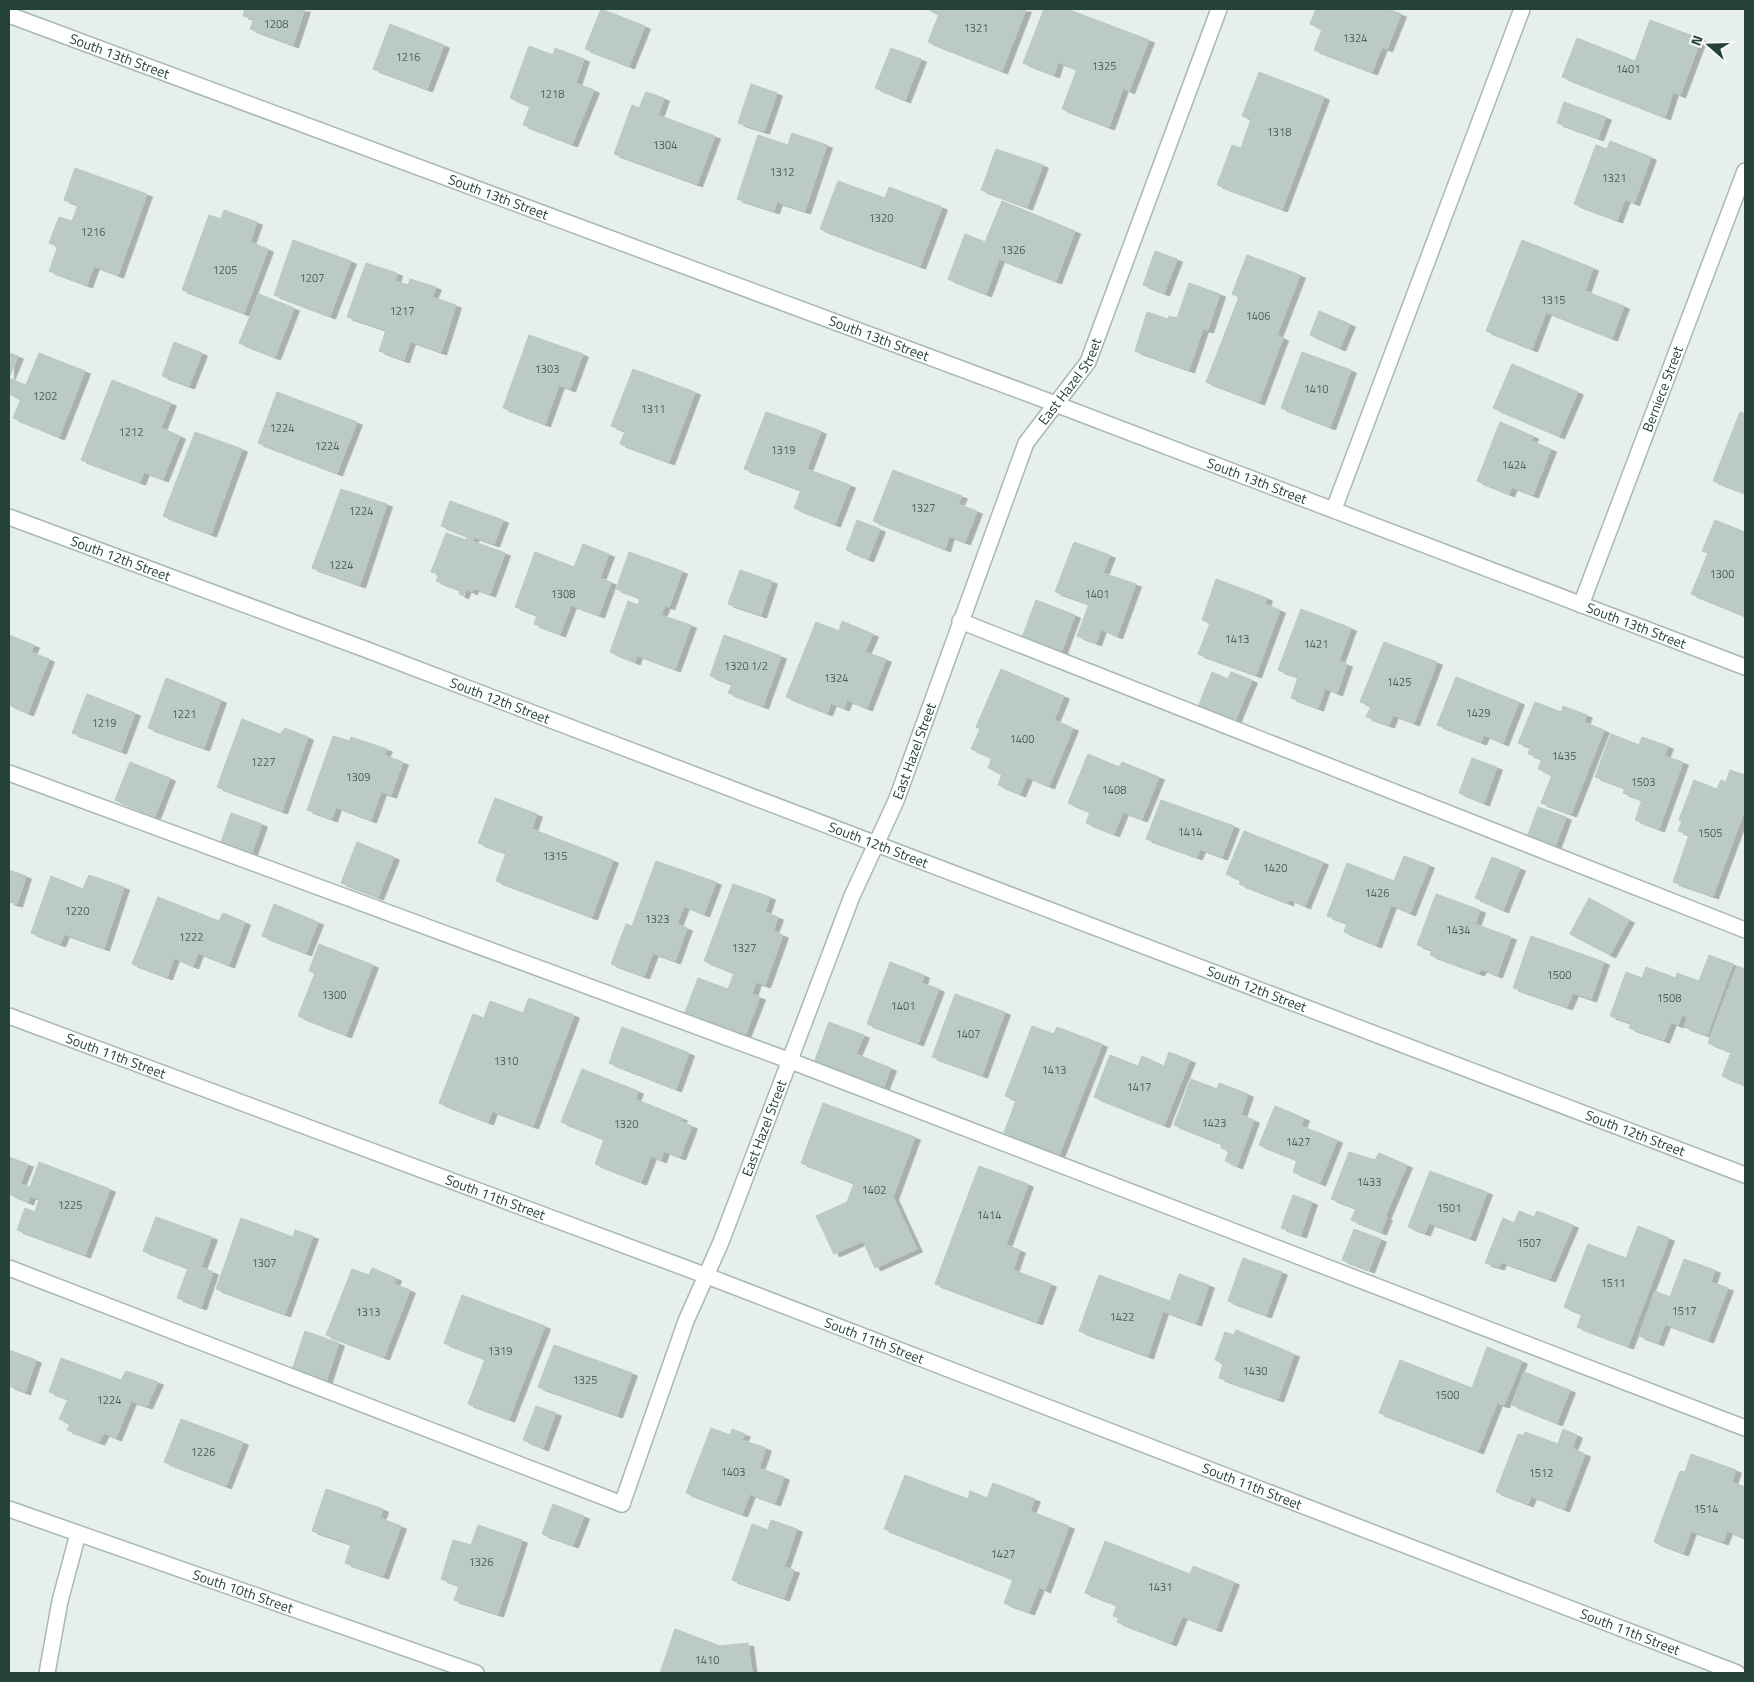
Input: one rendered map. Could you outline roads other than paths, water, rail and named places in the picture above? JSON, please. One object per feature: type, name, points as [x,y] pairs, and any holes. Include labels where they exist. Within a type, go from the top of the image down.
[{"type":"street","name":"East Hazel Street","points":[[9,1268],[622,1504],[686,1321],[707,1276],[852,896],[896,801],[1026,443],[1088,362],[1218,9]]},
{"type":"street","points":[[1334,509],[1522,9]]},
{"type":"street","name":"South 13th Street","points":[[9,15],[1334,509],[1745,667]]},
{"type":"street","name":"Berniece Street","points":[[1581,605],[1745,171]]},
{"type":"street","name":"South 12th Street","points":[[9,517],[371,652],[1745,1175]]},
{"type":"street","points":[[960,621],[1745,930]]},
{"type":"street","points":[[9,773],[788,1060],[1745,1428]]},
{"type":"street","name":"South 11th Street","points":[[9,1016],[707,1276],[1737,1673]]},
{"type":"street","name":"South 10th Street","points":[[9,1509],[476,1673]]},
{"type":"street","points":[[47,1673],[60,1601],[78,1534]]}]
